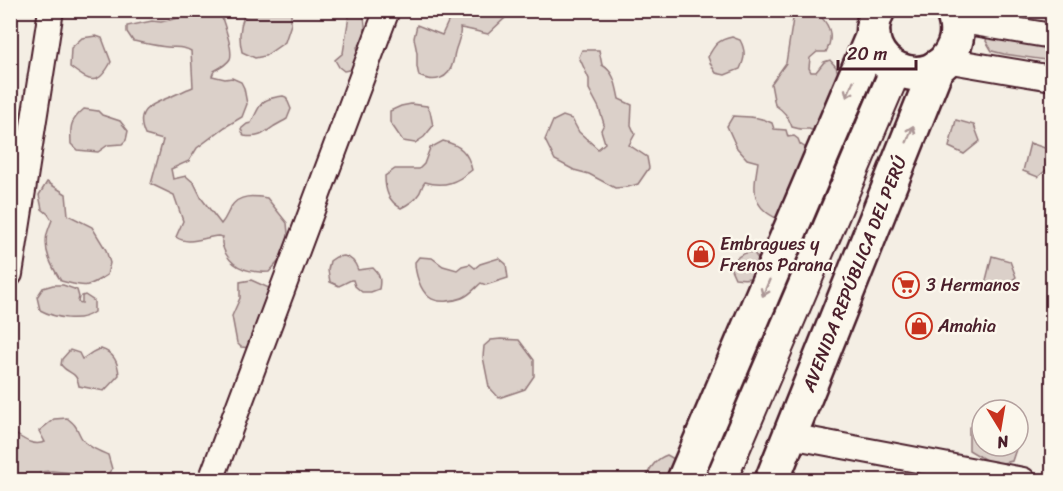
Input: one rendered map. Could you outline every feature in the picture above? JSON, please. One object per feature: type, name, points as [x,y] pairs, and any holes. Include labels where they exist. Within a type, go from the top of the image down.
[{"type":"highway","name":"AVENIDA REPÚBLICA DEL PERÚ","points":[[772,480],[941,64],[953,50],[957,34],[955,14]]},
{"type":"highway","points":[[871,18],[877,52],[888,64],[903,72],[921,73],[941,64]]},
{"type":"highway","points":[[684,480],[871,18]]},
{"type":"street","points":[[10,274],[51,10]]},
{"type":"street","points":[[211,480],[387,10]]},
{"type":"street","points":[[955,14],[1053,36]]},
{"type":"street","points":[[941,64],[1053,78]]},
{"type":"street","points":[[721,480],[896,69]]},
{"type":"street","points":[[790,436],[1023,480]]},
{"type":"shaded area","points":[[269,11],[291,11],[291,24],[285,42],[265,56],[255,58],[242,52],[240,34],[244,16]]},
{"type":"shaded area","points":[[453,11],[503,11],[505,18],[488,34],[460,28],[460,37],[448,73],[435,79],[419,76],[414,38],[417,25],[442,35]]},
{"type":"shaded area","points":[[809,11],[815,11],[827,25],[830,40],[826,52],[817,52],[810,58],[809,68],[811,72],[816,72],[824,62],[830,60],[836,67],[840,79],[822,134],[809,129],[792,127],[785,114],[775,105],[771,84],[786,63],[793,19]]},
{"type":"shaded area","points":[[205,12],[221,15],[231,50],[229,61],[214,71],[212,76],[232,78],[241,82],[247,104],[242,117],[197,148],[189,161],[171,169],[173,179],[186,176],[194,183],[202,199],[221,224],[238,200],[252,197],[267,198],[287,223],[289,244],[269,272],[256,272],[237,266],[224,250],[223,237],[186,241],[176,237],[183,221],[174,195],[151,184],[163,140],[145,135],[141,120],[150,106],[193,87],[191,51],[133,41],[127,32],[127,26],[152,21],[161,22]]},
{"type":"shaded area","points":[[357,12],[362,13],[365,24],[363,42],[357,47],[360,59],[354,69],[344,71],[335,60],[343,53],[349,16]]},
{"type":"shaded area","points":[[988,30],[1052,35],[1052,61],[992,51],[986,41]]},
{"type":"shaded area","points":[[96,36],[102,38],[111,62],[98,79],[93,80],[70,67],[71,48],[82,38]]},
{"type":"shaded area","points":[[732,37],[740,40],[744,51],[740,69],[725,75],[716,73],[708,57],[717,43]]},
{"type":"shaded area","points":[[582,50],[599,50],[602,65],[610,71],[616,84],[619,99],[632,105],[631,125],[635,134],[629,145],[647,157],[649,168],[638,184],[615,188],[589,174],[574,170],[555,160],[545,140],[553,121],[563,116],[572,119],[579,132],[598,149],[605,143],[601,130],[604,124],[589,89],[589,79],[579,57]]},
{"type":"shaded area","points":[[286,97],[291,109],[287,119],[260,135],[244,136],[241,129],[251,123],[259,107],[269,99]]},
{"type":"shaded area","points":[[411,104],[427,106],[433,126],[424,137],[415,143],[403,141],[390,122],[390,111]]},
{"type":"shaded area","points":[[84,109],[98,111],[102,115],[120,121],[128,131],[126,140],[122,144],[108,145],[98,152],[77,150],[71,144],[71,128],[73,121]]},
{"type":"shaded area","points":[[733,116],[753,117],[772,123],[774,129],[786,130],[788,137],[794,136],[809,150],[778,219],[769,214],[758,202],[755,180],[758,162],[747,159],[737,148],[727,126]]},
{"type":"shaded area","points":[[956,120],[974,125],[980,141],[964,154],[949,147]]},
{"type":"shaded area","points":[[443,141],[462,150],[472,170],[450,183],[425,182],[412,201],[401,208],[388,195],[385,176],[395,169],[419,169],[424,164],[430,148]]},
{"type":"shaded area","points":[[1030,143],[1048,149],[1052,160],[1052,165],[1038,177],[1023,171]]},
{"type":"shaded area","points":[[47,182],[66,194],[68,215],[92,227],[106,250],[110,263],[107,275],[94,283],[85,286],[61,281],[52,264],[47,253],[46,240],[52,220],[42,209],[39,195]]},
{"type":"shaded area","points":[[753,252],[763,265],[760,270],[752,277],[735,278],[730,267],[732,264],[742,255]]},
{"type":"shaded area","points":[[344,256],[353,261],[358,270],[373,268],[379,277],[379,289],[362,292],[355,286],[353,280],[339,286],[330,282],[328,270],[330,261]]},
{"type":"shaded area","points":[[992,256],[1010,261],[1016,277],[1000,290],[985,284]]},
{"type":"shaded area","points":[[419,257],[432,258],[443,266],[457,270],[470,264],[475,268],[499,258],[506,264],[508,278],[486,285],[481,283],[459,299],[436,301],[426,294],[419,281],[415,262]]},
{"type":"shaded area","points":[[251,280],[269,288],[273,298],[252,348],[241,347],[237,343],[232,316],[240,298],[240,282]]},
{"type":"shaded area","points":[[63,285],[77,290],[78,302],[82,303],[82,296],[85,295],[94,301],[94,312],[82,317],[67,318],[40,310],[37,297],[43,288]]},
{"type":"shaded area","points":[[491,340],[519,340],[534,360],[534,376],[525,389],[499,398],[489,387],[483,357],[484,346]]},
{"type":"shaded area","points":[[101,349],[114,359],[119,375],[104,391],[79,386],[74,375],[61,365],[62,359],[70,350],[79,353],[82,359]]},
{"type":"shaded area","points":[[67,418],[75,425],[86,443],[108,455],[112,469],[105,477],[52,471],[40,472],[42,480],[11,480],[11,437],[17,435],[34,443],[45,442],[39,431],[54,419]]},
{"type":"shaded area","points":[[970,427],[970,451],[969,450]]},
{"type":"shaded area","points":[[667,455],[676,460],[679,480],[645,480],[653,465]]},
{"type":"shaded area","points":[[982,458],[1013,458],[1012,461],[994,465]]},
{"type":"place","name":"Embragues y Frenos Parana","points":[[701,254]]},
{"type":"place","name":"3 Hermanos","points":[[906,285]]},
{"type":"place","name":"Amahia","points":[[919,326]]}]
